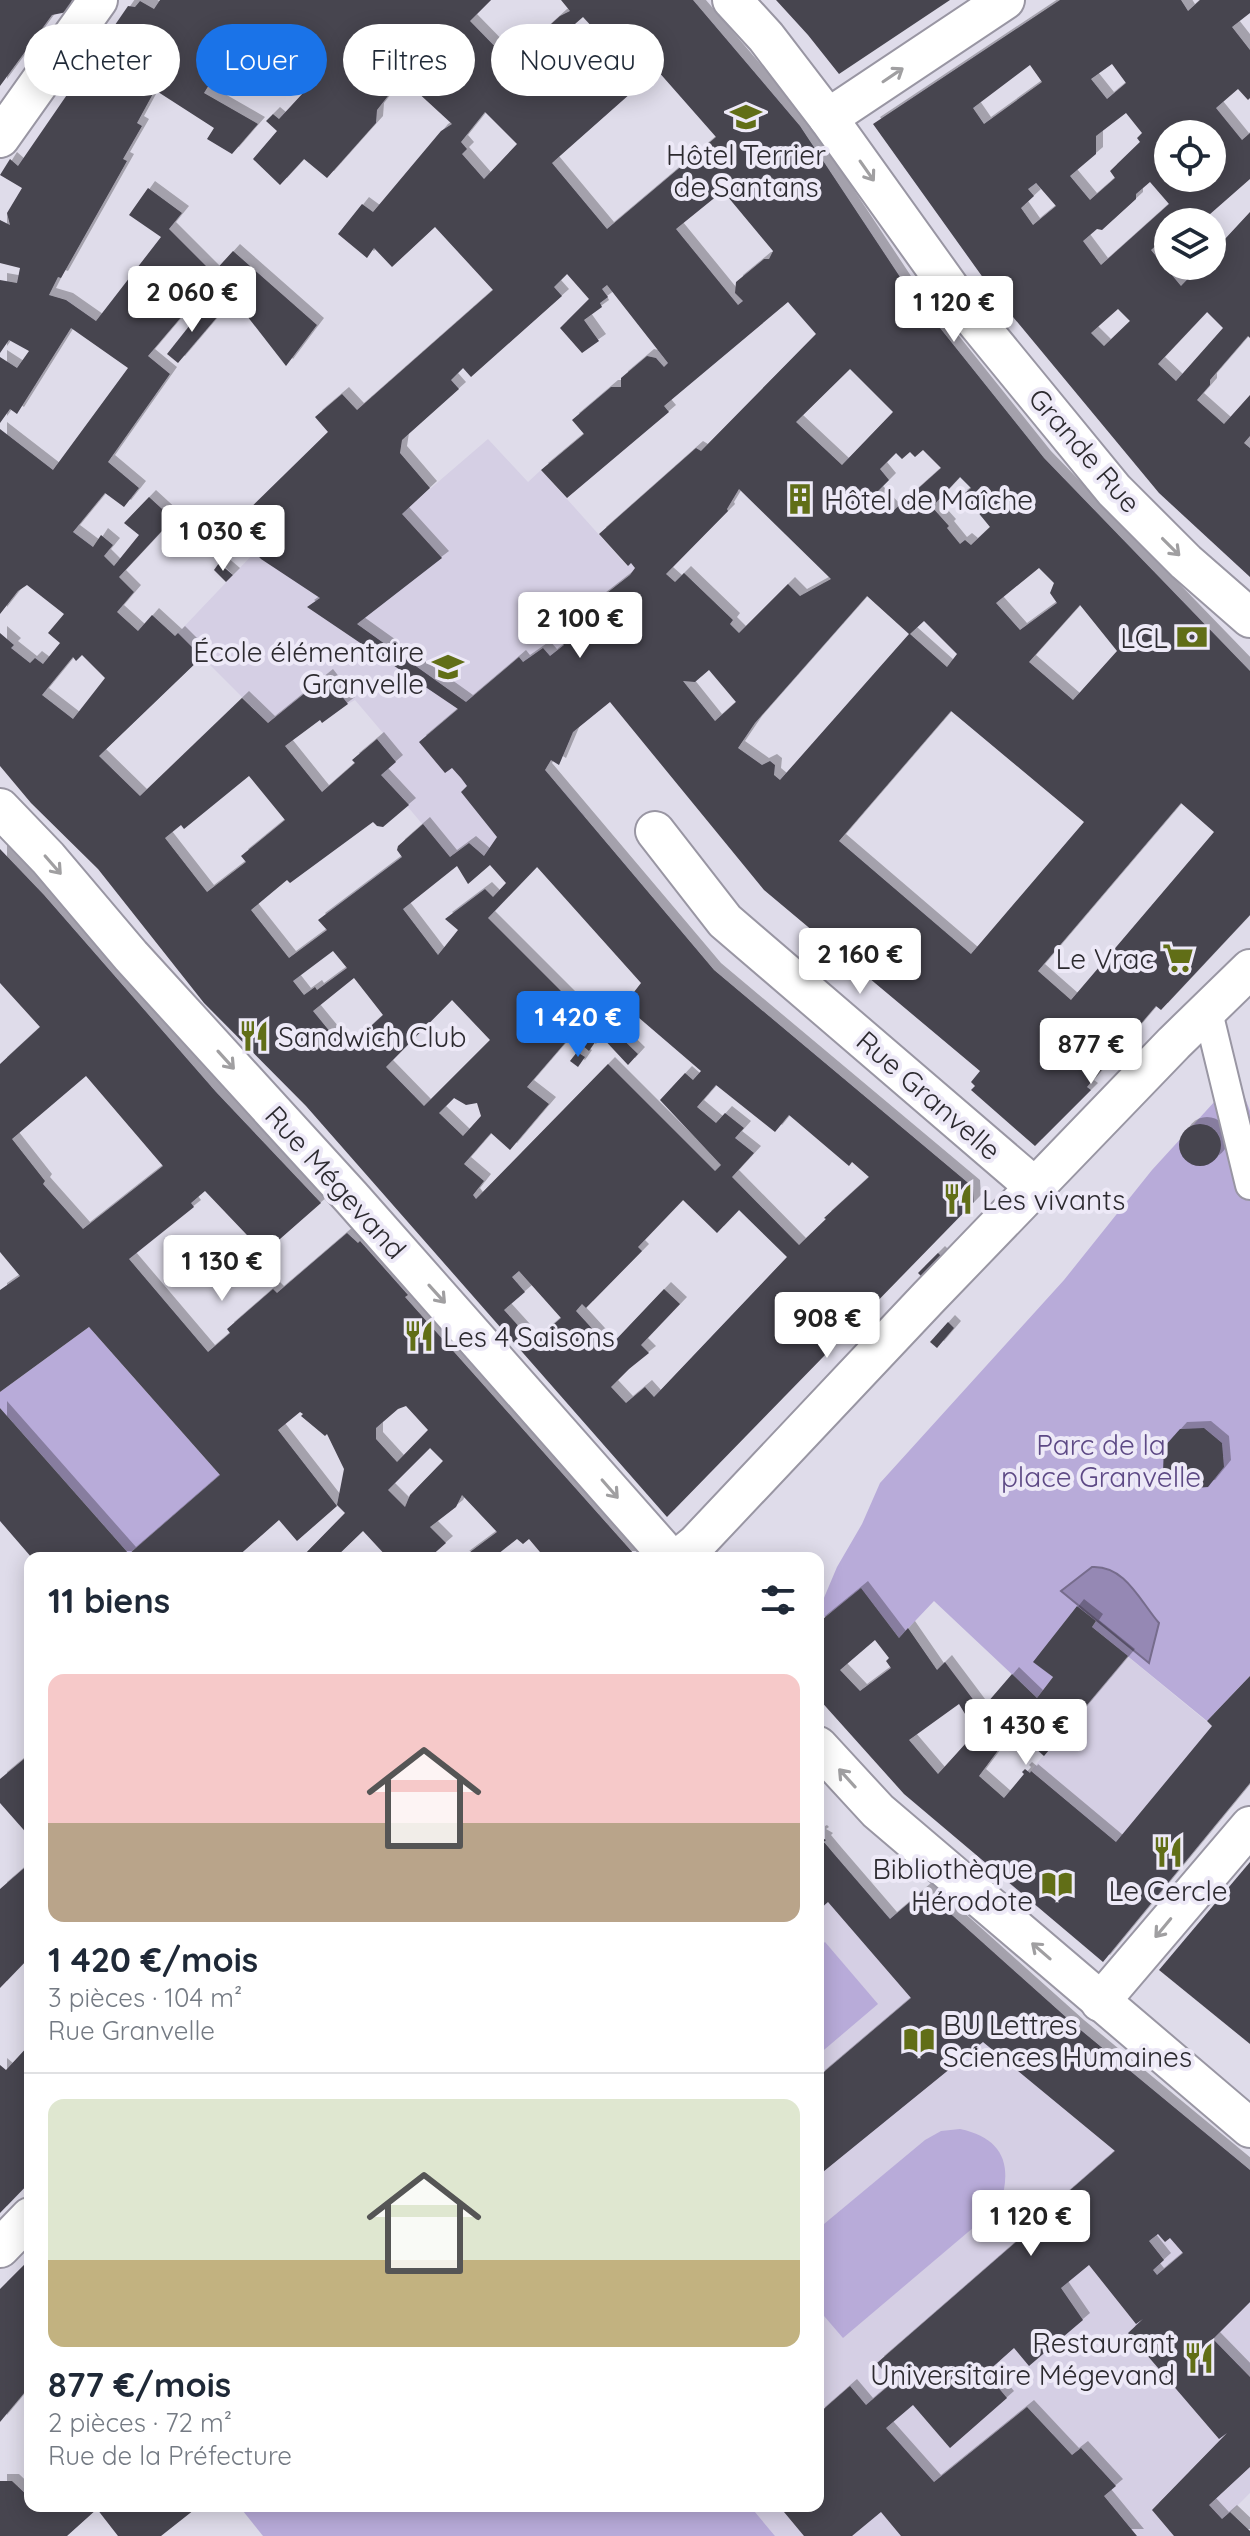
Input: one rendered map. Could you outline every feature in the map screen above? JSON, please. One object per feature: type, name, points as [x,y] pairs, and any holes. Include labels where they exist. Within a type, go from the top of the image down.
[{"type":"street","points":[[0,138],[98,0]]},
{"type":"street","name":"Grande Rue","points":[[732,0],[766,37],[828,118],[959,301],[1114,490],[1186,562],[1250,618]]},
{"type":"street","points":[[828,118],[1005,0]]},
{"type":"street","name":"Rue Mégevand","points":[[0,808],[351,1197],[665,1552]]},
{"type":"street","name":"Rue Granvelle","points":[[655,831],[725,921],[1036,1188]]},
{"type":"street","points":[[686,1552],[1174,1043],[1250,969]]},
{"type":"street","points":[[1208,1012],[1250,1185]]},
{"type":"street","points":[[824,1752],[878,1811],[1250,2128]]},
{"type":"street","points":[[1100,2002],[1250,1826]]},
{"type":"street","points":[[0,2248],[24,2223]]},
{"type":"shaded area","name":"École élémentaire Granvelle","points":[[488,439],[528,482],[541,470],[627,566],[631,563],[635,568],[610,702],[573,732],[559,765],[551,760],[545,770],[585,816],[514,891],[469,843],[450,857],[381,775],[395,762],[377,739],[383,733],[355,700],[348,704],[326,677],[268,723],[178,633],[255,552],[402,513]]},
{"type":"shaded area","points":[[1092,1567],[1104,1568],[1123,1578],[1159,1623],[1149,1663],[1061,1591]]},
{"type":"shaded area","points":[[1092,1627],[1212,1726],[1073,1936],[979,1859],[1015,1812],[1004,1798],[1024,1775],[1022,1772],[1025,1769],[1030,1772],[1043,1756],[1014,1729]]},
{"type":"shaded area","points":[[834,1854],[890,1919],[924,1890],[1077,2027],[1250,2170],[1250,2493],[1207,2536],[775,2536],[755,2512],[824,2512],[824,1862]]},
{"type":"green space","name":"Parc de la place Granvelle","points":[[1237,1077],[1250,1111],[1250,1676],[1207,1721],[1092,1627],[1096,1621],[1077,1606],[1034,1662],[1053,1677],[1037,1698],[934,1601],[899,1638],[861,1589],[824,1616],[824,1598],[880,1483],[1064,1280],[1152,1170]]},
{"type":"green space","points":[[89,1327],[220,1475],[131,1552],[127,1552],[0,1408],[0,1392]]},
{"type":"green space","points":[[824,1943],[878,2004],[824,2050]]},
{"type":"green space","points":[[960,2129],[975,2133],[995,2146],[1004,2166],[1004,2191],[1000,2205],[843,2338],[824,2316],[824,2224],[925,2140],[941,2131]]},
{"type":"green space","points":[[244,2512],[755,2512],[775,2536],[263,2536]]},
{"type":"building","points":[[0,0],[72,0],[67,12],[52,15],[45,24],[24,24],[24,53],[0,86]]},
{"type":"building","points":[[160,0],[491,0],[470,21],[473,24],[343,24],[343,96],[388,96],[377,110],[376,123],[327,178],[304,159],[280,185],[253,159],[277,131],[266,121],[273,114],[279,119],[300,96],[327,96],[327,24],[196,24],[196,96],[209,96],[258,124],[232,154],[207,139],[214,128],[164,96],[180,96],[180,24],[116,24],[128,6],[135,7],[140,1],[154,9]]},
{"type":"building","points":[[561,0],[693,0],[800,126],[904,283],[1044,458],[1250,671],[1250,915],[1161,1010],[1156,1006],[1087,1087],[1091,1090],[1035,1146],[971,1090],[975,1086],[971,1082],[980,1071],[764,890],[610,702],[573,732],[559,765],[551,760],[545,770],[714,970],[973,1187],[974,1202],[667,1517],[306,1106],[204,1003],[98,869],[31,803],[0,766],[0,633],[14,645],[11,648],[30,663],[35,658],[43,664],[60,643],[48,633],[64,614],[27,585],[18,591],[0,614],[0,429],[53,470],[128,368],[71,328],[17,414],[10,409],[0,423],[0,357],[17,368],[29,351],[9,340],[0,353],[0,280],[17,283],[20,268],[0,263],[0,220],[10,225],[7,213],[22,188],[0,175],[10,159],[18,166],[66,96],[152,96],[137,123],[142,126],[123,159],[127,161],[49,295],[66,300],[96,321],[161,237],[129,215],[148,188],[182,213],[169,229],[213,273],[233,251],[317,325],[286,366],[216,276],[148,356],[170,374],[108,462],[139,488],[124,507],[105,493],[73,532],[93,547],[101,535],[113,545],[104,556],[114,566],[139,535],[124,523],[149,497],[173,519],[119,577],[134,592],[117,612],[138,631],[152,615],[175,636],[178,633],[202,657],[99,756],[140,796],[242,698],[268,723],[326,676],[348,704],[285,746],[322,792],[377,739],[396,762],[381,775],[409,805],[383,827],[373,822],[290,883],[287,880],[251,910],[289,958],[327,930],[318,920],[402,857],[398,846],[423,824],[450,857],[469,843],[484,856],[497,837],[461,792],[467,786],[461,778],[452,768],[445,773],[419,742],[458,709],[307,607],[320,598],[261,559],[231,527],[328,432],[315,417],[342,394],[357,410],[493,290],[435,227],[392,267],[374,248],[367,258],[338,234],[362,204],[373,212],[441,131],[452,124],[422,96],[475,96],[475,26],[491,42],[491,96],[628,96],[552,163],[607,229],[716,137],[664,78],[664,24],[589,24],[583,17],[575,24],[551,24],[570,11]],"holes":[[[485,112],[517,144],[484,179],[462,154],[467,149],[461,142]],[[723,191],[773,251],[769,259],[764,259],[736,282],[735,293],[743,301],[738,305],[676,229]],[[567,274],[589,299],[560,328],[582,353],[599,341],[584,320],[602,307],[600,303],[608,297],[602,289],[607,285],[668,363],[664,367],[656,358],[647,356],[621,378],[621,387],[611,387],[572,420],[584,434],[541,470],[567,498],[669,412],[664,406],[788,302],[816,334],[701,451],[696,448],[599,534],[628,566],[631,563],[635,568],[594,603],[596,605],[559,632],[557,636],[564,645],[550,656],[543,648],[523,662],[519,657],[466,702],[357,624],[442,558],[402,514],[430,488],[400,453],[402,440],[459,389],[451,380],[463,368],[471,377],[562,296],[554,287]],[[850,369],[893,412],[842,465],[796,422]],[[923,450],[941,468],[893,511],[876,493],[889,480],[880,469],[896,453],[902,459],[910,452],[915,457]],[[960,477],[971,488],[960,497],[969,508],[972,505],[990,527],[971,545],[965,540],[960,544],[947,528],[949,526],[932,507]],[[739,489],[831,579],[800,596],[788,584],[739,633],[730,624],[733,620],[684,573],[675,582],[666,574],[728,511]],[[1039,568],[1054,583],[1050,593],[1057,603],[1020,630],[996,603]],[[867,596],[909,634],[780,780],[774,775],[775,765],[770,761],[762,765],[738,748],[755,723]],[[1080,605],[1117,651],[1073,700],[1029,662]],[[924,621],[957,654],[947,667],[910,634]],[[82,655],[105,678],[73,719],[42,695],[73,657],[76,661]],[[709,670],[736,702],[715,721],[683,681],[695,682]],[[951,711],[1084,822],[971,954],[839,841]],[[249,776],[285,820],[241,856],[246,862],[207,892],[165,838],[181,825],[184,829]],[[1181,803],[1214,832],[1071,1000],[1038,971]],[[490,865],[506,883],[493,897],[485,889],[445,919],[458,930],[438,955],[403,909],[457,866],[468,884]],[[537,867],[641,983],[624,1005],[701,1071],[693,1080],[685,1073],[660,1100],[721,1165],[715,1171],[608,1064],[476,1199],[473,1195],[484,1181],[464,1164],[491,1133],[510,1150],[549,1104],[527,1087],[571,1036],[589,1051],[600,1035],[628,1065],[638,1054],[608,1025],[602,1032],[488,918]],[[333,951],[347,968],[317,990],[315,987],[304,995],[293,981]],[[354,978],[383,1015],[345,1050],[313,1011]],[[452,1000],[490,1040],[424,1106],[386,1067]],[[716,1085],[775,1132],[789,1115],[849,1166],[852,1162],[869,1177],[799,1245],[732,1177],[754,1153],[735,1138],[744,1128],[725,1113],[716,1123],[697,1107]],[[454,1098],[466,1105],[477,1103],[481,1116],[463,1136],[439,1113]],[[683,1200],[717,1233],[739,1210],[787,1257],[654,1397],[645,1387],[626,1403],[611,1387],[649,1353],[641,1345],[680,1304],[664,1289],[609,1347],[576,1311],[582,1304],[586,1308],[642,1251],[638,1247]],[[519,1271],[561,1318],[533,1342],[504,1310],[525,1292],[512,1277]]]},
{"type":"building","points":[[776,0],[950,0],[839,74]]},
{"type":"building","points":[[1060,0],[1181,0],[1188,11],[1200,0],[1250,0],[1250,13],[1232,27],[1250,50],[1250,98],[1248,100],[1238,89],[1216,108],[1226,120],[1154,120],[1154,187],[1150,182],[1102,230],[1097,229],[1083,241],[1101,265],[1154,217],[1154,247],[1151,250],[1154,254],[1154,280],[1176,280],[1181,286],[1187,280],[1226,280],[1226,238],[1250,212],[1250,338],[1248,336],[1210,380],[1210,385],[1197,400],[1224,424],[1250,395],[1250,436],[1244,443],[1250,448],[1250,577],[1159,493],[999,300],[873,124]],"holes":[[[1112,64],[1126,83],[1107,99],[1091,79]],[[1030,65],[1042,82],[984,124],[973,108]],[[1126,113],[1142,133],[1137,138],[1140,142],[1110,171],[1115,178],[1090,200],[1070,176],[1096,154],[1096,136]],[[1036,183],[1056,206],[1033,225],[1021,208],[1034,196],[1028,189]],[[1118,309],[1130,321],[1104,346],[1091,333]],[[1207,312],[1223,328],[1176,381],[1158,364]]]},
{"type":"building","points":[[1226,120],[1242,140],[1250,133],[1250,179],[1217,208],[1165,208],[1169,204],[1159,192],[1226,192]]},
{"type":"building","points":[[205,306],[218,316],[178,363],[167,354]]},
{"type":"building","points":[[219,563],[233,575],[226,582],[214,570]]},
{"type":"building","points":[[0,849],[216,1092],[321,1203],[264,1253],[205,1191],[191,1203],[194,1207],[129,1259],[208,1352],[230,1333],[227,1329],[273,1289],[277,1293],[347,1233],[358,1243],[360,1241],[408,1295],[405,1297],[632,1552],[540,1552],[529,1539],[523,1544],[517,1539],[501,1552],[470,1552],[497,1532],[462,1495],[456,1507],[430,1527],[446,1543],[436,1552],[382,1552],[363,1531],[341,1552],[307,1552],[345,1513],[337,1505],[344,1469],[327,1434],[325,1436],[300,1412],[278,1430],[337,1506],[297,1541],[279,1520],[243,1552],[131,1552],[220,1475],[89,1327],[0,1392],[0,1290],[20,1276],[0,1252],[0,1064],[40,1027],[0,983]],"holes":[[[86,1076],[163,1166],[83,1229],[43,1184],[45,1181],[12,1139]],[[406,1406],[428,1430],[397,1462],[376,1439],[376,1428]],[[430,1448],[443,1461],[410,1495],[405,1507],[388,1490]]]},
{"type":"building","points":[[577,1052],[585,1057],[578,1067],[570,1061]]},
{"type":"building","points":[[1200,1124],[1215,1130],[1221,1145],[1215,1160],[1200,1166],[1185,1160],[1179,1145],[1185,1130]]},
{"type":"building","points":[[938,1253],[943,1258],[923,1278],[918,1273]]},
{"type":"building","points":[[948,1322],[954,1328],[937,1348],[930,1342]]},
{"type":"building","points":[[0,1408],[127,1552],[27,1552],[0,1521]]},
{"type":"building","points":[[1204,1428],[1222,1443],[1224,1467],[1208,1487],[1182,1489],[1163,1472],[1164,1447],[1180,1429]]},
{"type":"building","points":[[861,1588],[899,1638],[908,1628],[937,1670],[945,1662],[981,1710],[1012,1674],[1037,1698],[1053,1677],[1033,1662],[1077,1606],[1096,1621],[1092,1627],[1128,1656],[1044,1756],[1014,1729],[979,1776],[1004,1798],[1025,1769],[1031,1771],[1116,1842],[1212,1726],[1207,1721],[1250,1676],[1250,1783],[1103,1962],[904,1794],[824,1705],[824,1618]],"holes":[[[875,1640],[889,1658],[886,1661],[891,1668],[860,1691],[840,1670]],[[959,1704],[976,1732],[938,1774],[909,1740]]]},
{"type":"building","points":[[24,1759],[24,1830],[0,1803],[0,1779]]},
{"type":"building","points":[[824,1842],[890,1919],[924,1890],[1077,2027],[1250,2170],[1250,2302],[1213,2339],[1250,2377],[1250,2467],[1209,2505],[1222,2519],[1230,2512],[1250,2531],[1250,2536],[1174,2536],[1152,2510],[1227,2433],[1219,2439],[1128,2333],[1143,2319],[1136,2324],[1089,2265],[1061,2288],[1083,2320],[1029,2366],[1014,2348],[986,2373],[1007,2398],[950,2448],[913,2405],[886,2428],[934,2482],[1027,2407],[1072,2455],[1081,2448],[1116,2486],[1104,2496],[1137,2536],[901,2536],[881,2512],[852,2536],[804,2536],[784,2512],[824,2512],[824,2409],[850,2386],[866,2405],[893,2382],[877,2363],[1046,2216],[1044,2213],[1115,2151],[983,2042],[824,2171],[824,2072],[911,1998],[828,1902],[824,1906]],"holes":[[[1158,2234],[1165,2242],[1170,2238],[1183,2253],[1157,2275],[1153,2270],[1164,2260],[1149,2241]]]},
{"type":"building","points":[[1250,1862],[1250,2044],[1159,1970]]},
{"type":"building","points":[[24,1868],[24,1963],[0,1988],[0,1889]]},
{"type":"building","points":[[24,2050],[24,2188],[0,2213],[0,2065],[6,2070]]},
{"type":"building","points":[[24,2265],[24,2393],[0,2422],[0,2289]]},
{"type":"building","points":[[0,2481],[12,2481],[24,2492],[24,2512],[94,2512],[67,2536],[0,2536]]},
{"type":"building","points":[[99,2512],[191,2512],[161,2536],[118,2536]]},
{"type":"place","name":"Hôtel Terrier de Santans","points":[[746,117]]},
{"type":"place","name":"Hôtel de Maîche","points":[[800,499]]},
{"type":"place","name":"LCL","points":[[1192,637]]},
{"type":"place","name":"École élémentaire Granvelle","points":[[448,667]]},
{"type":"place","name":"Le Vrac","points":[[1178,958]]},
{"type":"place","name":"Sandwich Club","points":[[254,1036]]},
{"type":"place","name":"Les vivants","points":[[958,1199]]},
{"type":"place","name":"Les 4 Saisons","points":[[419,1336]]},
{"type":"place","name":"Le Cercle","points":[[1168,1852]]},
{"type":"place","name":"Bibliothèque Hérodote","points":[[1057,1884]]},
{"type":"place","name":"BU Lettres Sciences Humaines","points":[[919,2040]]},
{"type":"place","name":"Restaurant Universitaire Mégevand","points":[[1199,2358]]}]
